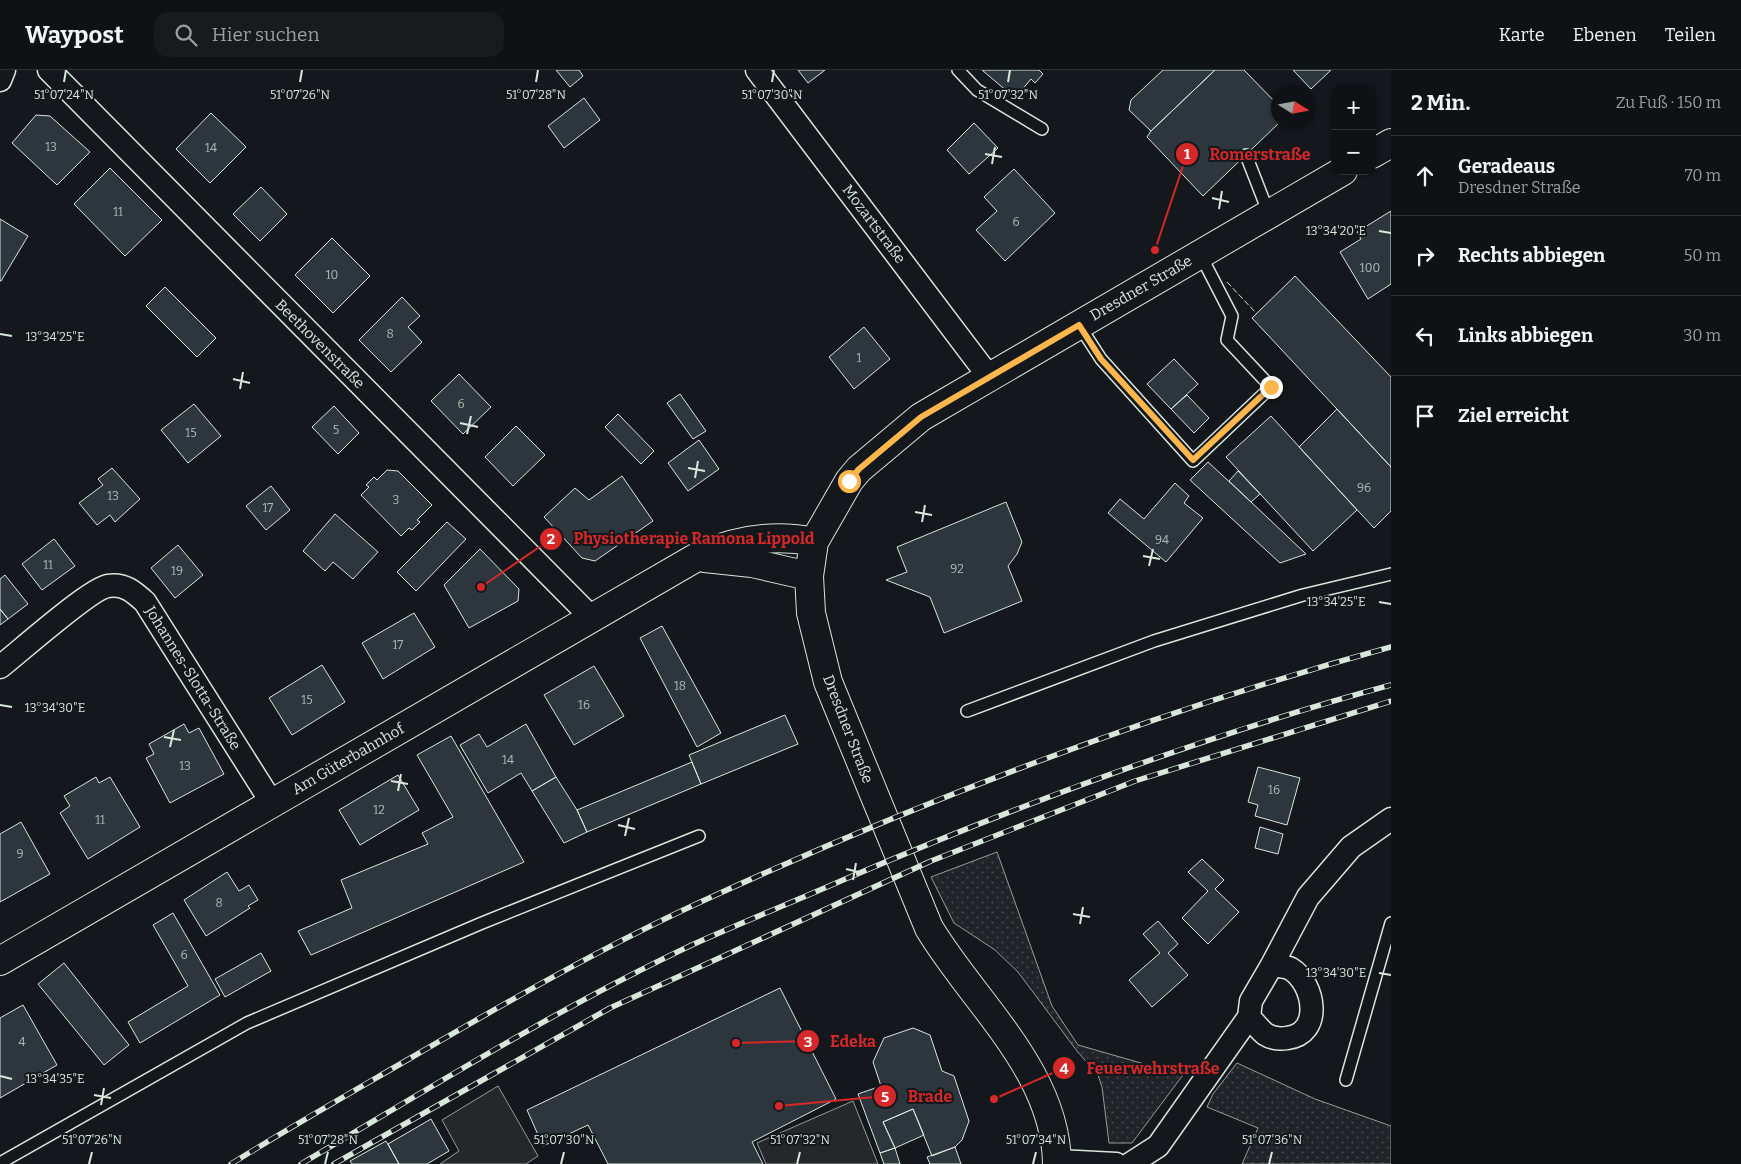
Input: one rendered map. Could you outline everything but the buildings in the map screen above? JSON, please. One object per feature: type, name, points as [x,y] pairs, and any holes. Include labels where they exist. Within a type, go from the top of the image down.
[{"type":"main road","points":[[1376,152],[1391,143]]},
{"type":"main road","name":"Dresdner Straße","points":[[1058,1163],[1052,1128],[1043,1097],[1032,1076],[1000,1028],[945,955],[929,928],[828,682],[811,613],[809,576],[814,542],[828,515],[859,469],[921,417],[1336,175]]},
{"type":"main road","name":"Am Güterbahnhof","points":[[0,961],[697,557],[720,547],[764,537],[796,538],[814,542]]},
{"type":"main road","points":[[697,557],[752,563],[809,576]]},
{"type":"street","points":[[0,80],[4,70]]},
{"type":"street","name":"Beethovenstraße","points":[[49,70],[592,618]]},
{"type":"street","name":"Mozartstraße","points":[[757,70],[990,378]]},
{"type":"street","name":"Johannes-Slotta-Straße","points":[[0,667],[86,598],[107,586],[128,588],[145,602],[272,803]]},
{"type":"street","points":[[1130,1164],[1158,1146],[1249,1016],[1251,1001],[1308,896],[1351,847],[1391,819]]},
{"type":"street","points":[[1249,1016],[1266,1034],[1280,1039],[1297,1037],[1308,1027],[1313,1013],[1310,998],[1300,978],[1290,968],[1272,965]]},
{"type":"street","points":[[1058,1163],[1116,1164]]},
{"type":"lane","points":[[958,70],[977,90],[1042,129]]},
{"type":"lane","points":[[1246,155],[1269,214]]},
{"type":"lane","points":[[1079,325],[1101,359],[1193,460],[1271,387],[1227,340],[1232,316],[1199,254]]},
{"type":"lane","points":[[967,711],[1154,641],[1303,595],[1391,574]]},
{"type":"lane","points":[[0,1163],[247,1023],[482,923],[699,836]]},
{"type":"lane","points":[[1346,1080],[1391,923]]},
{"type":"shaded area","points":[[997,852],[1052,1006],[1078,1045],[1183,1075],[1132,1143],[1109,1143],[1102,1087],[1098,1075],[1077,1051],[1018,972],[995,950],[954,923],[931,877]]},
{"type":"shaded area","points":[[1237,1063],[1315,1099],[1391,1126],[1391,1164],[1242,1164],[1258,1128],[1207,1107],[1213,1094]]},
{"type":"shaded area","points":[[498,1086],[538,1156],[526,1164],[440,1164],[459,1151],[442,1120]]},
{"type":"shaded area","points":[[853,1101],[878,1164],[766,1164],[757,1143]]},
{"type":"railway","points":[[231,1164],[519,996],[597,953],[718,894],[883,822],[1050,757],[1219,698],[1391,647]]},
{"type":"railway","points":[[301,1164],[544,1022],[643,969],[712,936],[910,852],[1045,798],[1251,726],[1391,685]]},
{"type":"railway","points":[[334,1164],[610,1008],[931,861],[1135,781],[1391,701]]},
{"type":"fence","points":[[1227,282],[1257,314]]},
{"type":"place","name":"Romerstraße","points":[[1155,250]]},
{"type":"place","name":"Physiotherapie Ramona Lippold","points":[[481,587]]},
{"type":"place","name":"Edeka","points":[[736,1043]]},
{"type":"place","name":"Feuerwehrstraße","points":[[994,1099]]},
{"type":"place","name":"Brade","points":[[779,1106]]},
{"type":"route","points":[[849,481],[859,469],[921,417],[1079,325],[1101,359],[1193,460],[1271,387]]}]
